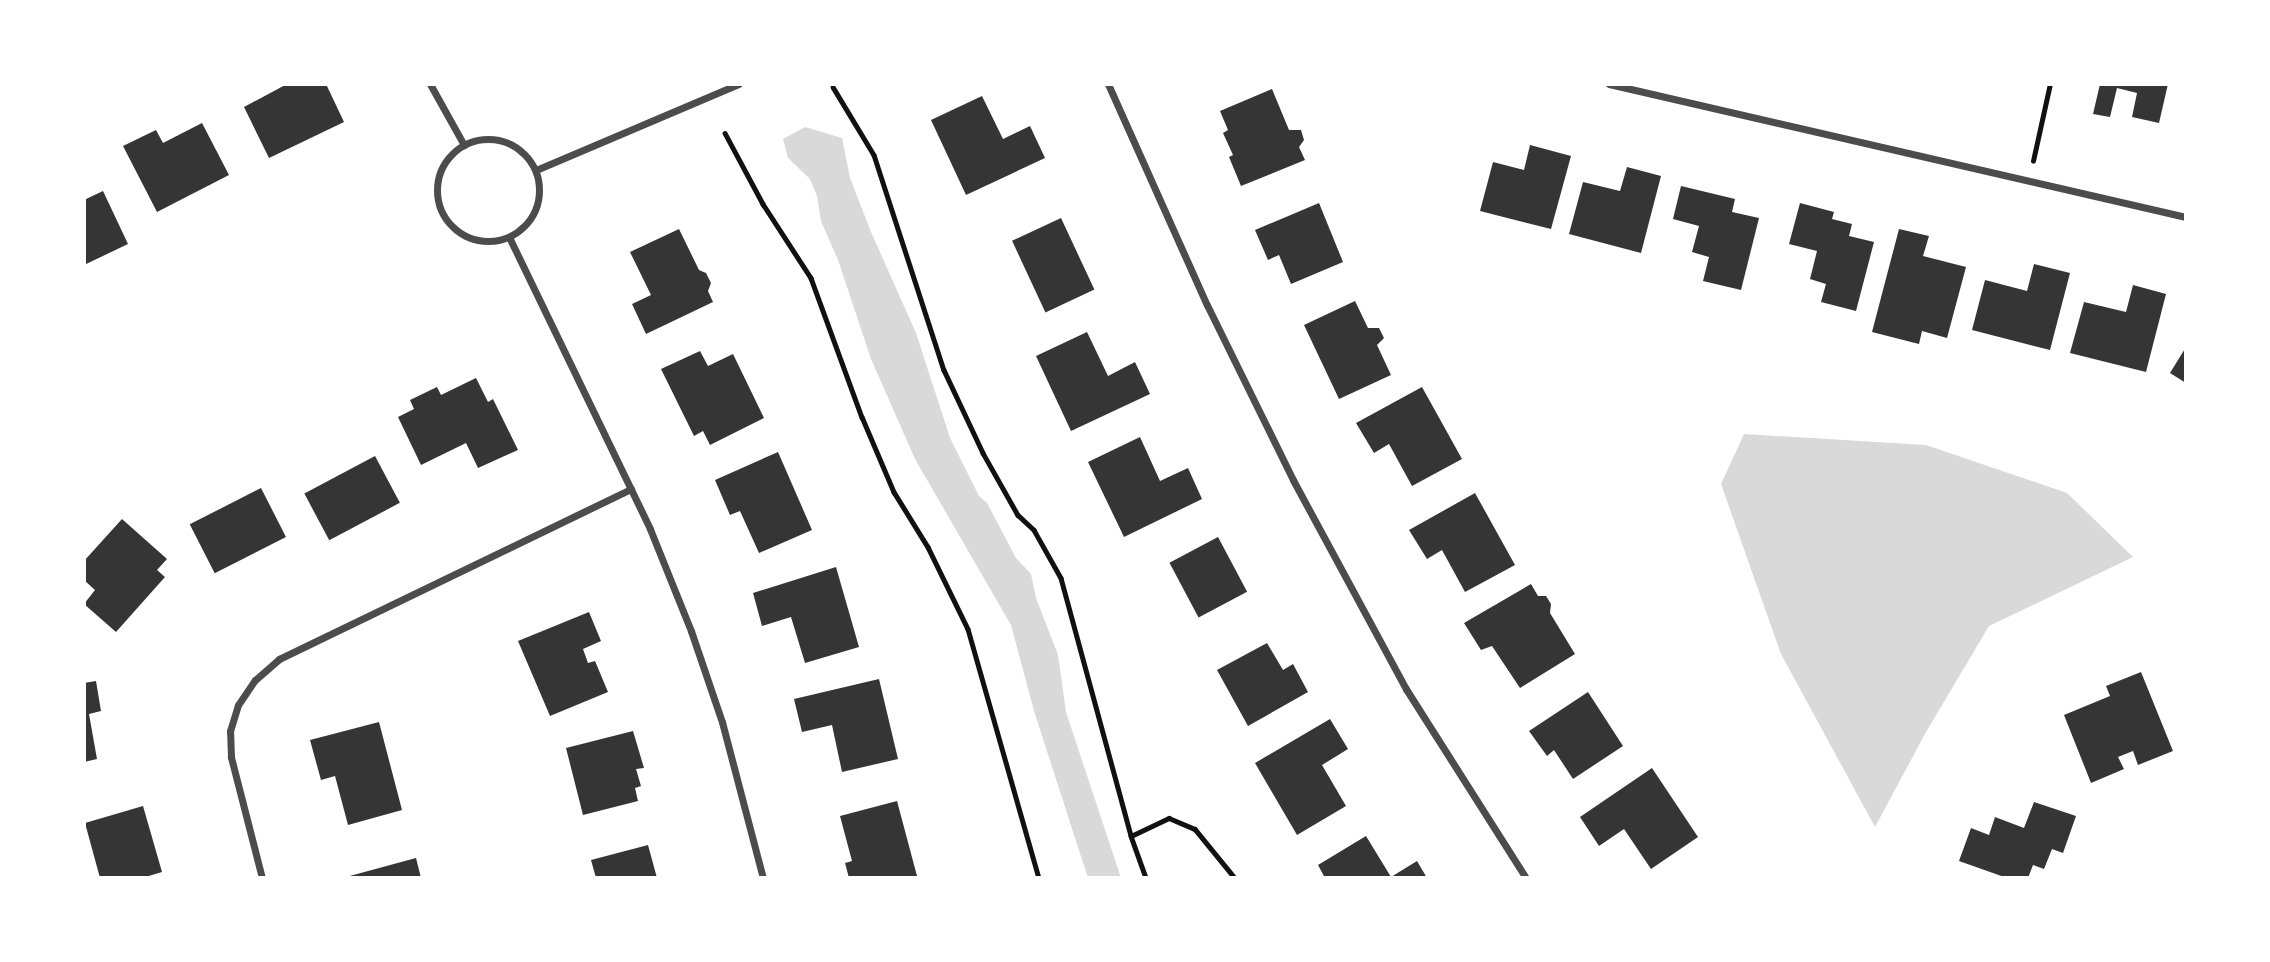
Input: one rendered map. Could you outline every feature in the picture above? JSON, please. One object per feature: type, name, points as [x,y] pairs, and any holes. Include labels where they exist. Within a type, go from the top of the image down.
[{"type":"street","points":[[430,84],[464,145]]},
{"type":"street","points":[[536,170],[739,84]]},
{"type":"street","points":[[1108,84],[1224,341],[1336,564],[1406,689],[1526,878]]},
{"type":"street","points":[[1609,84],[2186,216]]},
{"type":"street","points":[[482,138],[513,145],[536,170],[538,198],[533,213],[524,226],[509,237],[479,241],[464,235],[441,212],[436,196],[437,180],[443,164],[464,145],[482,138]]},
{"type":"street","points":[[509,237],[631,489],[691,631],[722,722],[763,878]]},
{"type":"street","points":[[262,878],[231,757],[230,732],[238,705],[255,680],[279,659],[631,489]]},
{"type":"path","points":[[2029,179],[2050,84]]},
{"type":"path","points":[[833,87],[874,155],[944,370],[982,453],[1018,515],[1034,530],[1061,578],[1131,836],[1146,878]]},
{"type":"path","points":[[725,133],[763,204],[811,278],[862,417],[894,492],[928,547],[968,629],[1039,878]]},
{"type":"path","points":[[1131,836],[1169,818],[1195,830],[1235,878]]},
{"type":"shaded area","points":[[805,127],[842,138],[850,178],[916,333],[950,438],[979,496],[987,503],[1016,558],[1031,574],[1036,598],[1058,655],[1066,712],[1121,878],[1088,878],[1034,711],[1011,625],[915,459],[871,359],[838,260],[821,221],[817,196],[810,179],[788,158],[783,139]]},
{"type":"shaded area","points":[[1744,434],[1926,445],[2067,493],[2133,557],[1989,626],[1926,732],[1875,827],[1781,654],[1721,484]]},
{"type":"building","points":[[287,84],[326,84],[344,122],[269,158],[244,107]]},
{"type":"building","points":[[2100,84],[2168,84],[2159,123],[2132,117],[2137,93],[2117,88],[2110,117],[2093,114]]},
{"type":"building","points":[[1272,89],[1289,130],[1301,130],[1304,140],[1299,147],[1305,160],[1241,186],[1229,157],[1233,155],[1223,133],[1228,130],[1220,111]]},
{"type":"building","points":[[982,96],[1003,139],[1030,126],[1045,158],[966,195],[931,120]]},
{"type":"building","points":[[202,123],[229,175],[157,212],[123,146],[156,130],[163,143]]},
{"type":"building","points":[[1530,145],[1571,156],[1551,229],[1480,211],[1493,162],[1524,170]]},
{"type":"building","points":[[1627,167],[1661,176],[1641,253],[1569,234],[1583,182],[1620,191]]},
{"type":"building","points":[[1681,186],[1735,199],[1732,212],[1759,218],[1741,290],[1703,281],[1709,257],[1692,252],[1699,226],[1673,219]]},
{"type":"building","points":[[103,191],[128,244],[84,265],[84,200]]},
{"type":"building","points":[[1319,203],[1343,262],[1291,284],[1279,255],[1268,260],[1255,230]]},
{"type":"building","points":[[1800,203],[1834,212],[1832,219],[1852,224],[1849,236],[1874,242],[1856,311],[1821,302],[1826,284],[1810,279],[1817,251],[1789,244]]},
{"type":"building","points":[[1061,218],[1094,290],[1045,312],[1012,241]]},
{"type":"building","points":[[679,229],[699,270],[706,273],[711,283],[708,291],[713,302],[646,334],[632,304],[651,295],[630,252]]},
{"type":"building","points":[[1899,229],[1929,236],[1923,256],[1966,267],[1947,338],[1922,331],[1919,344],[1872,332]]},
{"type":"building","points":[[2034,264],[2070,273],[2050,350],[1972,330],[1985,280],[2027,291]]},
{"type":"building","points":[[2133,285],[2166,294],[2146,372],[2070,353],[2084,302],[2126,312]]},
{"type":"building","points":[[1355,301],[1368,328],[1379,328],[1384,338],[1377,345],[1391,375],[1339,399],[1304,325]]},
{"type":"building","points":[[1087,332],[1108,376],[1135,362],[1150,394],[1071,431],[1036,356]]},
{"type":"building","points":[[2186,347],[2186,383],[2170,373]]},
{"type":"building","points":[[700,351],[708,366],[733,354],[764,418],[710,445],[703,431],[694,436],[661,369]]},
{"type":"building","points":[[476,378],[488,402],[493,399],[518,450],[478,468],[466,443],[421,465],[398,417],[414,409],[410,400],[437,387],[441,395]]},
{"type":"building","points":[[1422,387],[1462,459],[1412,486],[1389,444],[1374,453],[1356,423]]},
{"type":"building","points":[[1140,437],[1160,481],[1188,468],[1202,499],[1124,537],[1088,462]]},
{"type":"building","points":[[778,452],[812,530],[759,553],[740,511],[730,515],[715,480]]},
{"type":"building","points":[[375,456],[400,503],[329,540],[304,494]]},
{"type":"building","points":[[261,488],[286,537],[215,573],[190,524]]},
{"type":"building","points":[[1475,493],[1515,565],[1465,592],[1442,550],[1427,559],[1409,530]]},
{"type":"building","points":[[122,519],[167,559],[157,570],[165,577],[116,632],[84,604],[95,590],[84,580],[84,561]]},
{"type":"building","points":[[1218,537],[1247,592],[1199,618],[1169,563]]},
{"type":"building","points":[[836,567],[859,647],[805,663],[791,617],[762,626],[753,593]]},
{"type":"building","points":[[1531,584],[1538,596],[1546,596],[1551,604],[1550,613],[1575,654],[1520,688],[1492,646],[1481,650],[1464,623]]},
{"type":"building","points":[[589,612],[601,641],[583,649],[588,663],[595,661],[608,692],[550,716],[518,641]]},
{"type":"building","points":[[1267,643],[1283,670],[1293,664],[1308,692],[1248,726],[1217,670]]},
{"type":"building","points":[[2141,672],[2173,751],[2138,765],[2133,751],[2118,757],[2124,769],[2091,783],[2064,715],[2110,696],[2106,686]]},
{"type":"building","points":[[879,679],[898,759],[842,772],[832,725],[802,732],[794,699]]},
{"type":"building","points":[[96,681],[101,711],[89,714],[97,759],[84,762],[84,683]]},
{"type":"building","points":[[1588,692],[1623,746],[1573,779],[1554,750],[1547,756],[1529,731]]},
{"type":"building","points":[[1330,719],[1348,749],[1322,765],[1346,806],[1297,835],[1255,763]]},
{"type":"building","points":[[379,722],[402,810],[348,825],[335,776],[321,780],[310,740]]},
{"type":"building","points":[[633,731],[644,768],[636,769],[641,786],[635,788],[638,801],[583,815],[566,748]]},
{"type":"building","points":[[1652,768],[1698,837],[1651,869],[1624,829],[1599,846],[1580,817]]},
{"type":"building","points":[[897,801],[917,876],[849,878],[845,863],[852,861],[840,816]]},
{"type":"building","points":[[2034,802],[2076,816],[2063,853],[2052,849],[2044,869],[2033,865],[2028,878],[2007,878],[1959,861],[1971,828],[1989,835],[1995,817],[2024,828]]},
{"type":"building","points":[[143,806],[162,872],[142,878],[100,878],[85,823]]},
{"type":"building","points":[[1366,836],[1391,877],[1417,861],[1427,878],[1325,878],[1318,865]]},
{"type":"building","points":[[648,845],[657,878],[596,878],[591,860]]},
{"type":"building","points":[[416,858],[421,878],[346,878],[346,877]]}]
